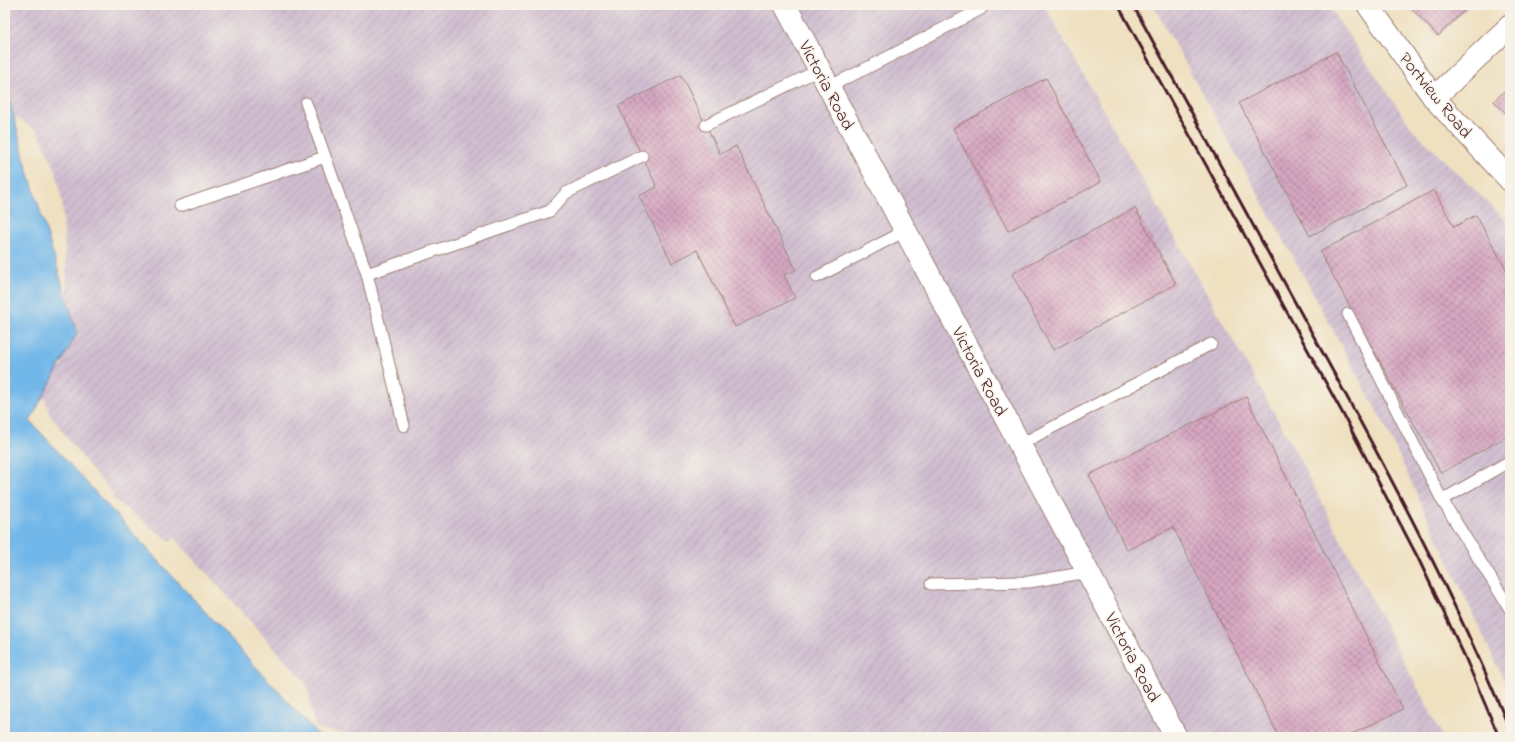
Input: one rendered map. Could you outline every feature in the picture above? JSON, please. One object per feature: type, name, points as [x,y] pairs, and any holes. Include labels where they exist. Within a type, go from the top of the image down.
[{"type":"street","name":"Victoria Road","points":[[784,5],[1176,737]]},
{"type":"street","name":"Portview Road","points":[[1368,5],[1434,98],[1510,180]]},
{"type":"street","points":[[1434,98],[1510,26]]},
{"type":"lane","points":[[706,125],[823,78],[863,70],[981,9]]},
{"type":"lane","points":[[306,103],[367,274],[404,426]]},
{"type":"lane","points":[[367,274],[550,211],[566,193],[642,156]]},
{"type":"lane","points":[[180,206],[325,157]]},
{"type":"lane","points":[[818,276],[905,231]]},
{"type":"lane","points":[[1348,314],[1442,500],[1510,609]]},
{"type":"lane","points":[[1019,445],[1211,344]]},
{"type":"lane","points":[[1442,500],[1510,461]]},
{"type":"lane","points":[[931,584],[1029,582],[1088,572]]},
{"type":"shaded area","points":[[5,5],[1044,5],[1291,443],[1443,737],[353,737],[353,735],[315,728],[307,684],[174,537],[170,541],[112,498],[114,495],[92,470],[50,415],[44,397],[43,388],[50,366],[62,367],[67,284],[62,202],[56,171],[38,131],[5,111]]},
{"type":"shaded area","points":[[1153,5],[1328,5],[1413,130],[1510,224],[1510,693],[1385,426],[1296,262]]},
{"type":"water","points":[[5,82],[25,161],[77,333],[30,421],[320,737],[5,737]]},
{"type":"building","points":[[1470,5],[1438,36],[1409,6]]},
{"type":"building","points":[[1336,52],[1407,185],[1310,236],[1239,103]]},
{"type":"building","points":[[681,75],[720,154],[736,146],[796,270],[784,275],[795,298],[735,327],[697,250],[672,263],[639,196],[657,187],[618,106]]},
{"type":"building","points":[[1046,78],[1101,182],[1008,231],[953,128]]},
{"type":"building","points":[[1510,86],[1510,117],[1494,101]]},
{"type":"building","points":[[1434,190],[1454,227],[1476,215],[1510,276],[1510,435],[1441,473],[1320,252]]},
{"type":"building","points":[[1135,208],[1176,284],[1053,350],[1012,274]]},
{"type":"building","points":[[1246,397],[1403,709],[1346,737],[1279,737],[1173,527],[1127,550],[1089,475]]},
{"type":"railway","points":[[1118,5],[1343,414],[1418,558],[1465,657],[1499,737]]},
{"type":"railway","points":[[1133,5],[1389,475],[1440,575],[1488,678],[1510,730]]}]
